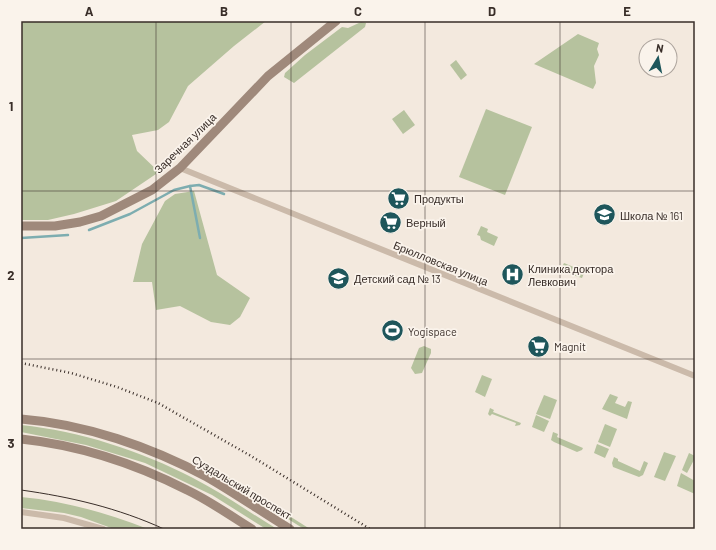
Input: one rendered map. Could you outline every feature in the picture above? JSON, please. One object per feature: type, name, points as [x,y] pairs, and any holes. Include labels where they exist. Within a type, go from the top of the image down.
[{"type":"main road","name":"Заречная улица","points":[[21,226],[55,226],[80,222],[101,216],[152,190],[180,168],[268,76],[336,21]]},
{"type":"main road","name":"Суздальский проспект","points":[[21,419],[89,432],[150,451],[207,478],[290,529]]},
{"type":"main road","points":[[21,440],[31,440],[86,452],[143,470],[188,490],[252,529]]},
{"type":"street","name":"Брюлловская улица","points":[[180,168],[695,376]]},
{"type":"street","points":[[21,512],[64,518],[103,529]]},
{"type":"green space","points":[[21,21],[266,21],[234,46],[188,86],[169,122],[158,130],[132,135],[137,151],[159,172],[116,201],[74,214],[48,220],[21,220]]},
{"type":"green space","points":[[361,22],[366,23],[365,27],[294,83],[284,77],[285,73],[305,55],[342,27],[348,28]]},
{"type":"green space","points":[[578,34],[599,43],[597,49],[599,55],[594,66],[596,83],[593,89],[534,64]]},
{"type":"green space","points":[[456,60],[467,75],[461,80],[450,65]]},
{"type":"green space","points":[[486,109],[532,127],[505,195],[459,177]]},
{"type":"green space","points":[[404,110],[415,125],[403,134],[392,119]]},
{"type":"green space","points":[[194,191],[217,275],[250,298],[240,317],[230,325],[211,322],[180,306],[156,310],[152,282],[133,282],[142,244],[165,201],[175,194]]},
{"type":"green space","points":[[481,226],[488,229],[487,232],[498,237],[494,246],[481,240],[480,236],[477,235]]},
{"type":"green space","points":[[564,263],[576,268],[577,265],[586,268],[582,278],[560,271]]},
{"type":"green space","points":[[424,346],[431,349],[431,353],[422,373],[415,374],[411,368],[419,348]]},
{"type":"green space","points":[[482,375],[492,379],[485,397],[475,392]]},
{"type":"green space","points":[[610,394],[618,397],[615,403],[625,407],[628,401],[632,402],[627,419],[602,409]]},
{"type":"green space","points":[[544,395],[557,400],[550,419],[536,414]]},
{"type":"green space","points":[[490,408],[494,410],[493,412],[521,423],[520,425],[515,426],[516,423],[492,414],[490,416],[488,414]]},
{"type":"green space","points":[[536,415],[549,421],[544,432],[532,427]]},
{"type":"green space","points":[[605,424],[617,429],[610,447],[598,442]]},
{"type":"green space","points":[[21,425],[88,437],[152,459],[204,484],[277,529],[266,529],[212,495],[145,463],[86,445],[21,432]]},
{"type":"green space","points":[[553,432],[558,434],[557,437],[583,448],[582,450],[577,452],[554,442],[551,440]]},
{"type":"green space","points":[[597,444],[609,449],[605,458],[594,453]]},
{"type":"green space","points":[[664,452],[676,456],[665,481],[654,477]]},
{"type":"green space","points":[[689,453],[695,456],[695,458],[687,473],[682,470]]},
{"type":"green space","points":[[614,457],[618,459],[618,461],[640,471],[644,461],[648,463],[643,475],[639,477],[613,467],[612,463]]},
{"type":"green space","points":[[218,471],[310,529],[304,529],[219,476]]},
{"type":"green space","points":[[681,473],[695,481],[695,494],[677,486]]},
{"type":"green space","points":[[21,497],[54,501],[86,508],[148,529],[114,529],[81,517],[64,513],[21,508]]},
{"type":"waterway","points":[[200,238],[190,186],[199,185],[224,194]]},
{"type":"waterway","points":[[89,230],[130,214],[174,190],[190,186]]},
{"type":"waterway","points":[[21,238],[68,235]]},
{"type":"tram line","points":[[21,490],[94,504],[129,515],[164,529]]},
{"type":"railway","points":[[21,363],[71,373],[117,387],[158,403],[251,456],[370,529]]},
{"type":"place","name":"Продукты","points":[[399,198]]},
{"type":"place","name":"Школа № 161","points":[[604,215]]},
{"type":"place","name":"Верный","points":[[391,222]]},
{"type":"place","name":"Клиника доктора Левкович","points":[[512,274]]},
{"type":"place","name":"Детский сад № 13","points":[[338,278]]},
{"type":"place","name":"Yogispace","points":[[393,331]]},
{"type":"place","name":"Magnit","points":[[538,346]]}]
